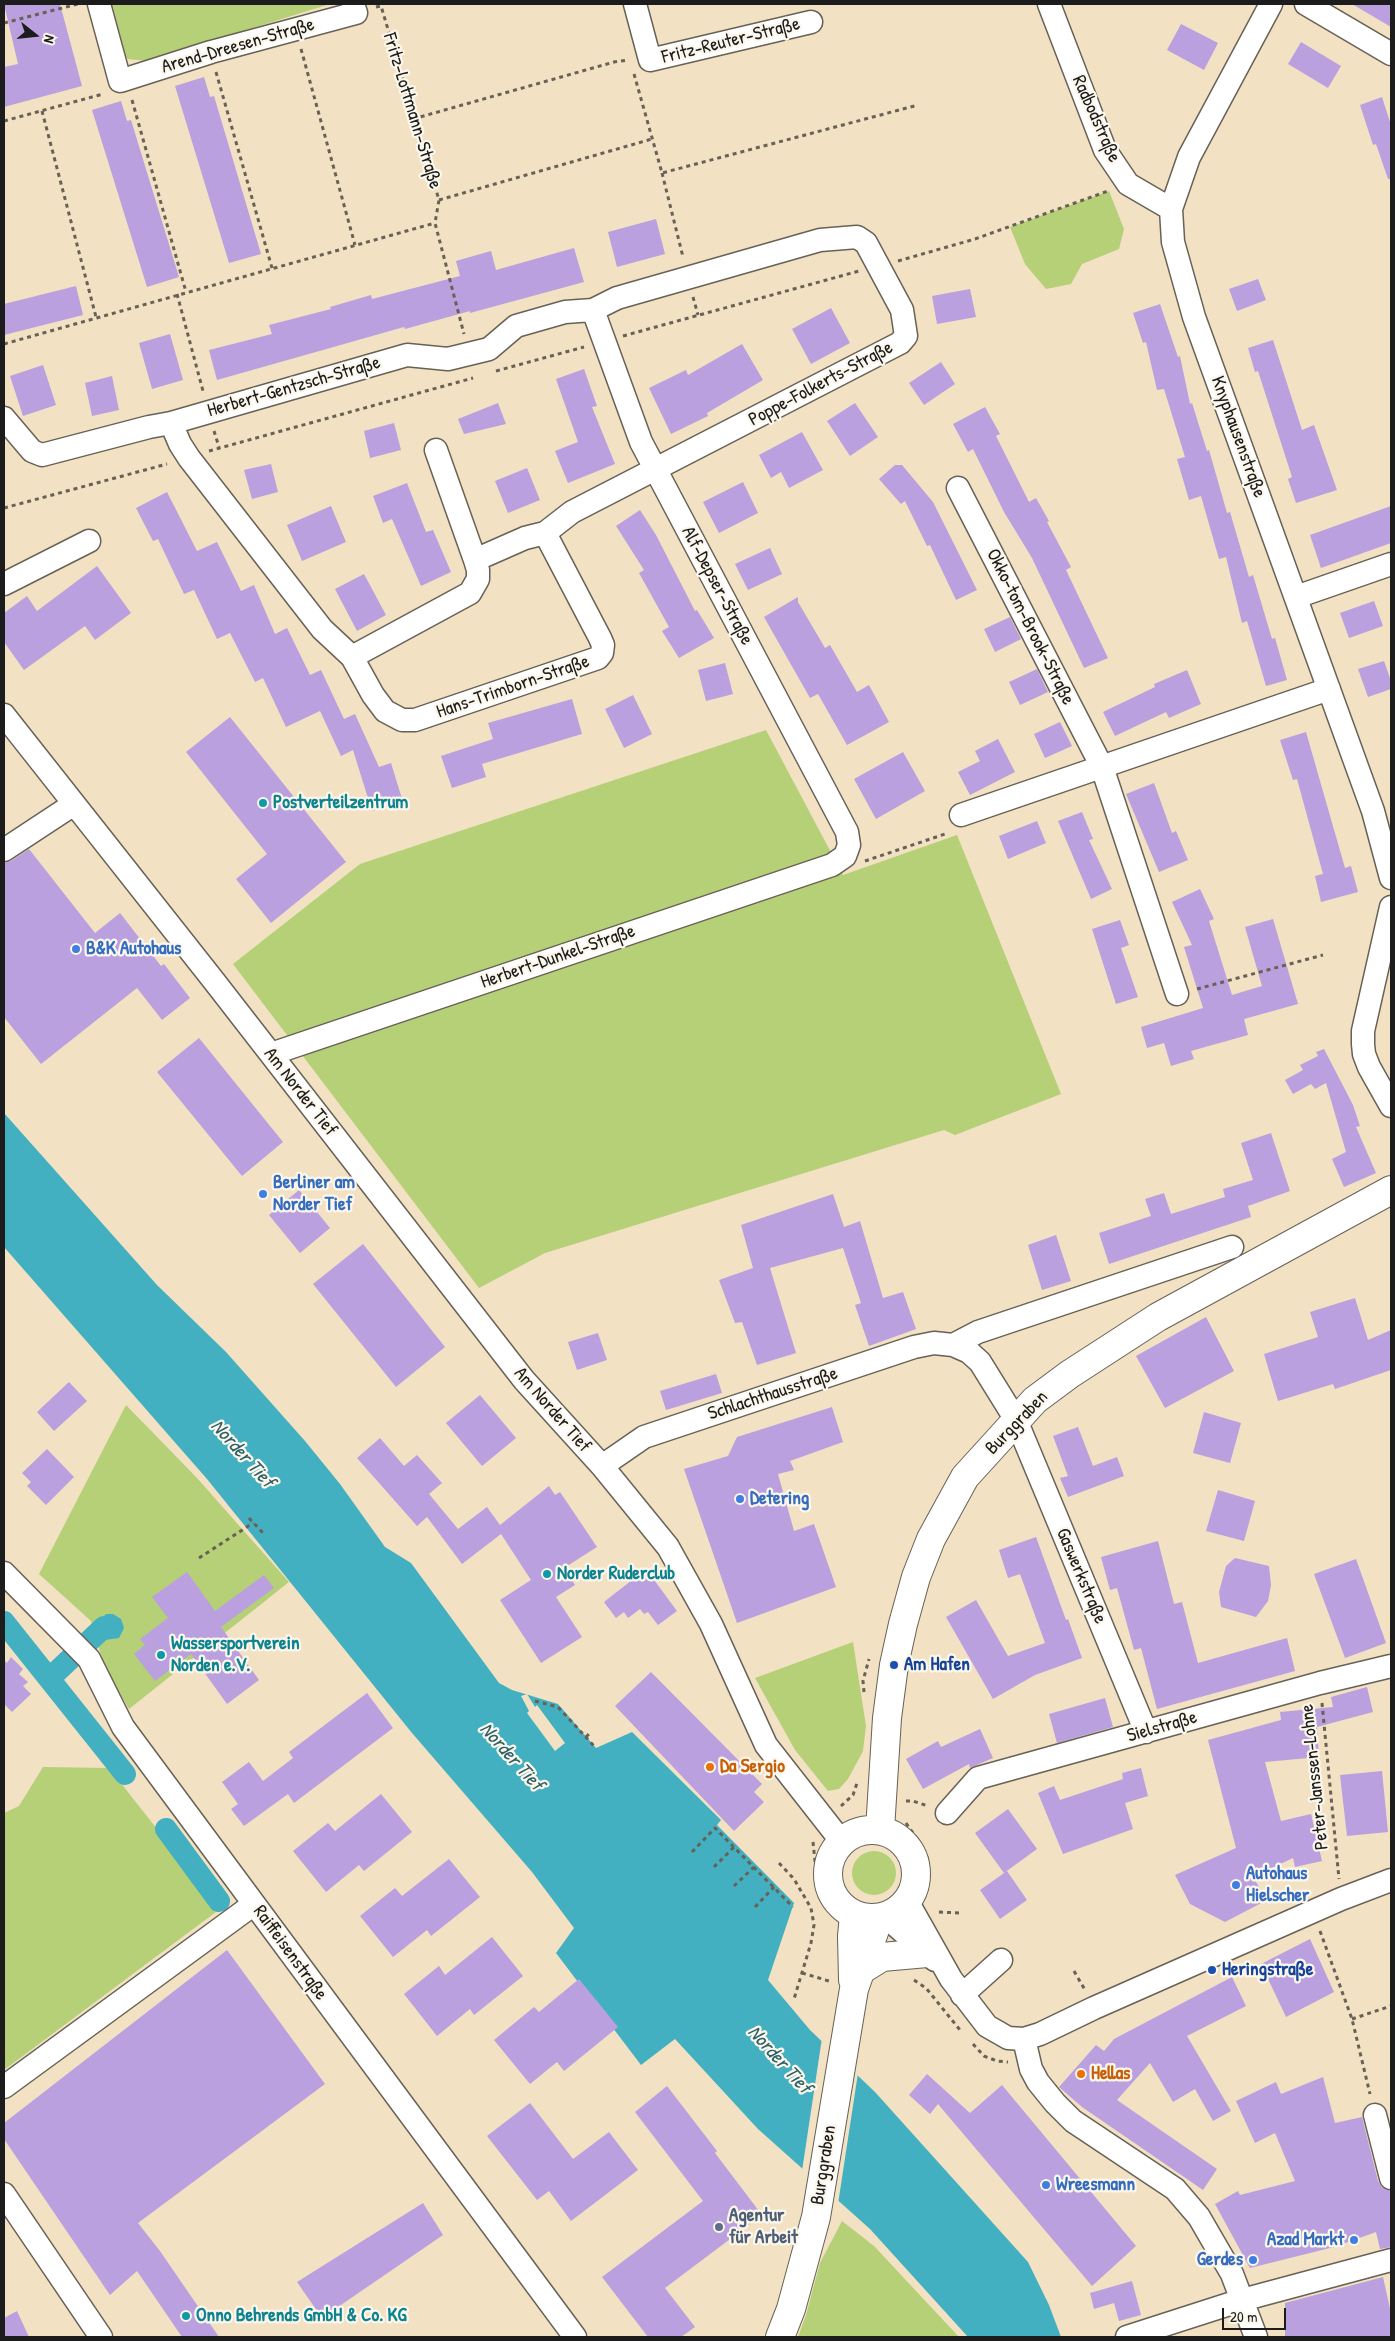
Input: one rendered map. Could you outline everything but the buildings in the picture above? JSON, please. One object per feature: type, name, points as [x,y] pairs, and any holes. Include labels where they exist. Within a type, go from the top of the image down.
[{"type":"main road","name":"Burggraben","points":[[880,1830],[887,1718],[894,1665],[916,1577],[932,1539],[966,1477],[1035,1400],[1070,1374],[1158,1317],[1391,1190]]},
{"type":"main road","points":[[866,1830],[880,1830],[901,1840],[911,1853],[916,1869],[915,1886],[920,1912],[898,1910],[868,1921],[840,1904],[831,1890],[828,1873],[832,1856],[842,1842],[866,1830]]},
{"type":"main road","name":"Burggraben","points":[[780,2337],[791,2310],[816,2217],[843,2043],[850,1981],[868,1921]]},
{"type":"main road","points":[[850,1981],[882,1957],[935,1959]]},
{"type":"street","points":[[99,4],[120,81]]},
{"type":"street","name":"Fritz-Reuter-Straße","points":[[635,4],[641,60],[811,22]]},
{"type":"street","name":"Radbodstraße","points":[[1049,4],[1105,150],[1128,184],[1171,209]]},
{"type":"street","name":"Knyphausenstraße","points":[[1271,4],[1188,157],[1171,209],[1173,242],[1194,317],[1373,810],[1390,864]]},
{"type":"street","points":[[1306,4],[1391,54]]},
{"type":"street","name":"Arend-Dreesen-Straße","points":[[120,81],[210,52],[296,29],[355,8]]},
{"type":"street","name":"Poppe-Folkerts-Straße","points":[[593,310],[617,298],[820,240],[846,236],[857,237],[866,243],[902,310],[906,336],[900,343],[655,471]]},
{"type":"street","name":"Herbert-Gentzsch-Straße","points":[[4,418],[32,451],[42,456],[148,427],[171,423],[407,355],[448,359],[489,349],[516,326],[565,312],[593,310]]},
{"type":"street","name":"Alf-Depser-Straße","points":[[593,310],[641,442],[655,471],[847,832],[848,845],[844,856]]},
{"type":"street","name":"Hans-Trimborn-Straße","points":[[171,423],[180,444],[189,458],[322,629],[352,657],[373,695],[386,711],[402,720],[415,720],[598,658],[602,652],[600,638],[545,533]]},
{"type":"street","points":[[352,657],[470,593],[478,579],[475,560],[436,450]]},
{"type":"street","points":[[475,560],[525,538],[545,533],[572,512],[655,471]]},
{"type":"street","name":"Okko-tom-Brook-Straße","points":[[958,488],[1102,767],[1178,994]]},
{"type":"street","points":[[4,584],[89,541]]},
{"type":"street","points":[[1296,597],[1391,564]]},
{"type":"street","points":[[962,815],[1329,689]]},
{"type":"street","name":"Am Norder Tief","points":[[8,728],[74,804],[524,1380],[602,1466]]},
{"type":"street","points":[[4,850],[74,804]]},
{"type":"street","name":"Herbert-Dunkel-Straße","points":[[270,1054],[832,865],[844,856]]},
{"type":"street","points":[[1391,907],[1363,1031],[1364,1054],[1369,1067],[1391,1106]]},
{"type":"street","name":"Schlachthausstraße","points":[[953,1345],[978,1332],[1232,1247]]},
{"type":"street","name":"Schlachthausstraße","points":[[602,1466],[644,1437],[914,1347],[934,1343],[953,1345],[969,1352],[980,1362],[1016,1420]]},
{"type":"street","name":"Gaswerkstraße","points":[[1016,1420],[1146,1732]]},
{"type":"street","points":[[602,1466],[668,1547],[711,1624],[766,1745],[842,1842]]},
{"type":"street","name":"Raiffeisenstraße","points":[[4,1573],[89,1659],[123,1727],[575,2337]]},
{"type":"street","name":"Sielstraße","points":[[947,1813],[978,1778],[1320,1683],[1391,1666]]},
{"type":"street","points":[[920,1912],[935,1959],[987,2026],[996,2033],[1008,2038],[1024,2039],[1040,2034],[1094,2008],[1313,1911],[1391,1880]]},
{"type":"street","points":[[4,2087],[254,1904]]},
{"type":"street","points":[[868,1921],[935,1959]]},
{"type":"street","points":[[962,1995],[1001,1960]]},
{"type":"street","points":[[1024,2039],[1031,2069],[1038,2082],[1055,2103],[1073,2121],[1175,2189],[1199,2217],[1232,2274],[1256,2337]]},
{"type":"street","points":[[1375,2115],[1391,2178]]},
{"type":"street","points":[[4,2194],[101,2337]]},
{"type":"street","points":[[1127,2337],[1242,2300],[1391,2260]]},
{"type":"path","points":[[4,24],[79,4]]},
{"type":"path","name":"Fritz-Lottmann-Straße","points":[[355,8],[381,6],[413,119],[439,200],[435,223]]},
{"type":"path","points":[[296,29],[355,245]]},
{"type":"path","points":[[210,52],[272,268]]},
{"type":"path","points":[[413,119],[614,62],[641,60],[634,78],[662,173],[698,316]]},
{"type":"path","points":[[4,121],[114,91],[120,81],[130,92],[186,292]]},
{"type":"path","points":[[662,173],[918,105]]},
{"type":"path","points":[[42,111],[96,317]]},
{"type":"path","points":[[439,200],[652,139]]},
{"type":"path","points":[[495,372],[975,239],[1128,184]]},
{"type":"path","points":[[4,344],[435,223],[476,377],[4,508]]},
{"type":"path","points":[[177,294],[209,412]]},
{"type":"path","points":[[844,856],[867,862],[955,830],[962,815]]},
{"type":"path","points":[[1178,994],[1323,955]]},
{"type":"path","points":[[249,1518],[263,1533]]},
{"type":"path","points":[[199,1558],[254,1523]]},
{"type":"path","name":"Peter-Janssen-Lohne","points":[[1320,1683],[1341,1899]]},
{"type":"path","points":[[535,1701],[558,1707],[594,1746]]},
{"type":"path","points":[[586,1737],[591,1732]]},
{"type":"path","points":[[853,1795],[808,1832],[814,1844],[818,1890],[838,1924],[839,1934],[868,1921]]},
{"type":"path","points":[[900,1801],[913,1801],[947,1813]]},
{"type":"path","points":[[904,1819],[927,1857],[929,1877],[926,1902],[920,1912]]},
{"type":"path","points":[[692,1852],[715,1828],[793,1907]]},
{"type":"path","points":[[714,1867],[734,1847]]},
{"type":"path","points":[[779,1863],[794,1879],[811,1908],[814,1925],[811,1943],[794,1999]]},
{"type":"path","points":[[734,1886],[754,1867]]},
{"type":"path","points":[[755,1907],[774,1887]]},
{"type":"path","points":[[920,1912],[941,1911],[960,1913]]},
{"type":"path","points":[[1313,1911],[1352,2019],[1375,2115]]},
{"type":"path","points":[[802,1973],[850,1981]]},
{"type":"path","points":[[910,1978],[917,1980],[926,1988],[966,2037]]},
{"type":"path","points":[[1352,2019],[1391,2006]]},
{"type":"path","points":[[972,2043],[984,2056],[997,2061]]},
{"type":"green space","points":[[108,4],[330,4],[147,61],[128,59],[121,51]]},
{"type":"green space","points":[[1109,191],[1124,229],[1119,249],[1082,264],[1071,284],[1046,289],[1025,264],[1010,227]]},
{"type":"green space","points":[[766,730],[843,875],[957,835],[1061,1094],[955,1135],[944,1130],[545,1253],[479,1288],[233,964],[360,864]]},
{"type":"green space","points":[[126,1405],[197,1478],[289,1582],[129,1709],[105,1669],[91,1621],[39,1574]]},
{"type":"green space","points":[[853,1642],[866,1726],[863,1751],[848,1779],[839,1789],[828,1791],[795,1750],[755,1678]]},
{"type":"green space","points":[[43,1767],[109,1768],[220,1909],[4,2070],[4,1813],[19,1806]]},
{"type":"green space","points":[[878,1851],[890,1857],[895,1864],[895,1882],[890,1889],[883,1894],[870,1895],[862,1892],[855,1885],[852,1869],[855,1861],[862,1854]]},
{"type":"green space","points":[[842,2221],[874,2246],[959,2337],[798,2337],[820,2263]]},
{"type":"water","name":"Norder Tief","points":[[4,1113],[157,1285],[226,1352],[305,1441],[340,1484],[385,1547],[411,1563],[499,1683],[512,1690],[558,1704],[596,1748],[632,1732],[721,1820],[717,1825],[794,1903],[768,1980],[810,2030],[875,2092],[1028,2262],[1049,2305],[1061,2337],[968,2337],[870,2229],[758,2129],[675,2039],[641,2065],[556,1953],[574,1928],[532,1872],[412,1733],[207,1479],[4,1247]]},
{"type":"water","points":[[106,1614],[113,1614],[121,1619],[124,1628],[119,1638],[105,1640],[93,1634],[95,1625]]},
{"type":"pier","points":[[527,1694],[535,1707],[537,1705],[565,1743],[555,1751],[527,1713],[529,1711],[521,1696]]},
{"type":"pier","points":[[822,2038],[858,2073],[838,2204],[802,2171]]},
{"type":"waterway","points":[[4,1622],[125,1774]]},
{"type":"waterway","points":[[50,1678],[104,1627]]},
{"type":"waterway","points":[[166,1829],[219,1901]]},
{"type":"place","name":"Postverteilzentrum","points":[[263,803]]},
{"type":"place","name":"B&K Autohaus","points":[[76,949]]},
{"type":"place","name":"Berliner am Norder Tief","points":[[263,1194]]},
{"type":"place","name":"Detering","points":[[740,1499]]},
{"type":"place","name":"Norder Ruderclub","points":[[547,1574]]},
{"type":"place","name":"Wassersportverein Norden e.V.","points":[[161,1655]]},
{"type":"place","name":"Am Hafen","points":[[894,1665]]},
{"type":"place","name":"Da Sergio","points":[[710,1767]]},
{"type":"place","name":"Autohaus Hielscher","points":[[1236,1885]]},
{"type":"place","name":"Heringstraße","points":[[1212,1970]]},
{"type":"place","name":"Hellas","points":[[1081,2074]]},
{"type":"place","name":"Wreesmann","points":[[1046,2185]]},
{"type":"place","name":"Agentur für Arbeit","points":[[719,2227]]},
{"type":"place","name":"Azad Markt","points":[[1354,2240]]},
{"type":"place","name":"Gerdes","points":[[1253,2260]]},
{"type":"place","name":"Onno Behrends GmbH & Co. KG","points":[[186,2316]]}]
